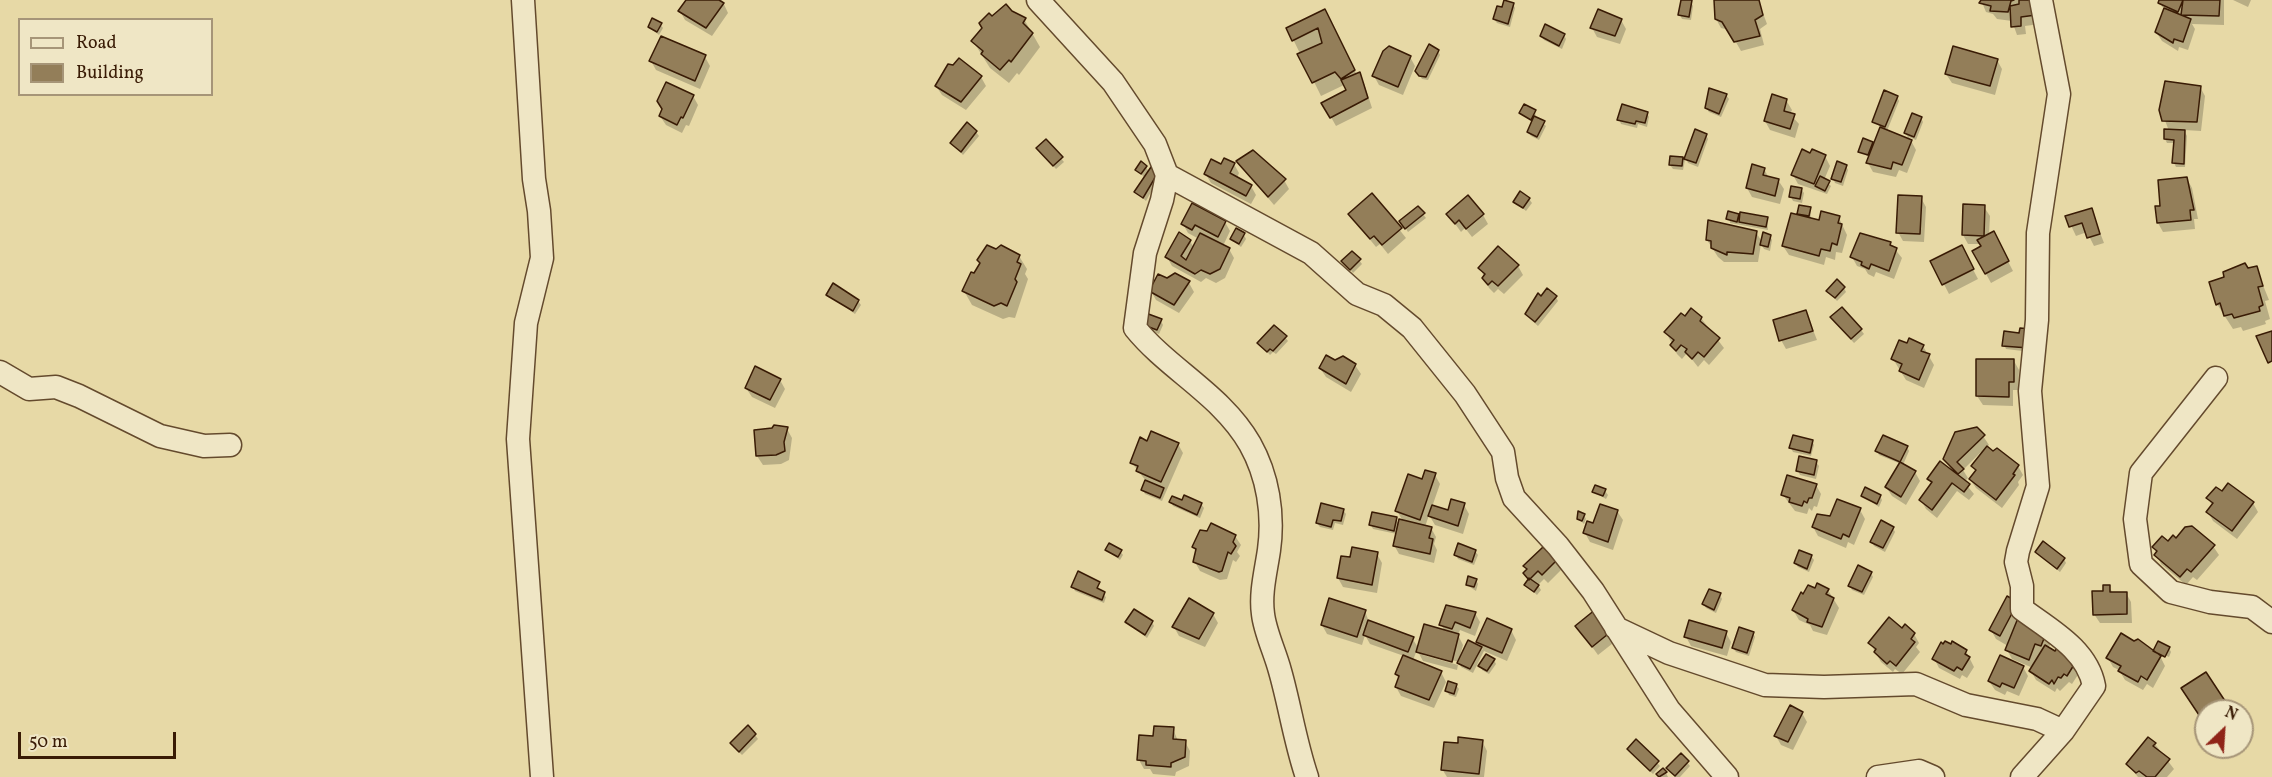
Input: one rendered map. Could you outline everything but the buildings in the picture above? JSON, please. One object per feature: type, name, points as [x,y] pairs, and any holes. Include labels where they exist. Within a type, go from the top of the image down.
[{"type":"street","points":[[523,0],[533,168],[542,258],[526,323],[518,439],[542,777]]},
{"type":"street","points":[[1038,0],[1113,82],[1155,144],[1167,175],[1162,200],[1145,253],[1135,328],[1150,347],[1191,378],[1227,414],[1249,441],[1263,468],[1270,502],[1270,536],[1263,615],[1286,691],[1298,750],[1307,777]]},
{"type":"street","points":[[2022,777],[2063,731],[2094,686],[2092,674],[2064,637],[2022,609],[2022,586],[2016,562],[2038,486],[2030,391],[2037,320],[2038,233],[2059,94],[2042,0]]},
{"type":"street","points":[[1167,175],[1311,253],[1357,294],[1384,305],[1412,328],[1465,394],[1503,452],[1507,478],[1514,498],[1558,546],[1593,591],[1670,710],[1727,777]]},
{"type":"street","points":[[0,372],[29,389],[56,387],[160,436],[204,446],[230,445]]},
{"type":"street","points":[[2216,378],[2141,473],[2136,519],[2141,564],[2171,592],[2210,602],[2252,607],[2272,622]]},
{"type":"street","points":[[1616,628],[1669,652],[1764,684],[1824,687],[1916,684],[1966,705],[2037,718],[2063,731]]},
{"type":"street","points":[[1878,777],[1918,771],[1933,777]]}]
